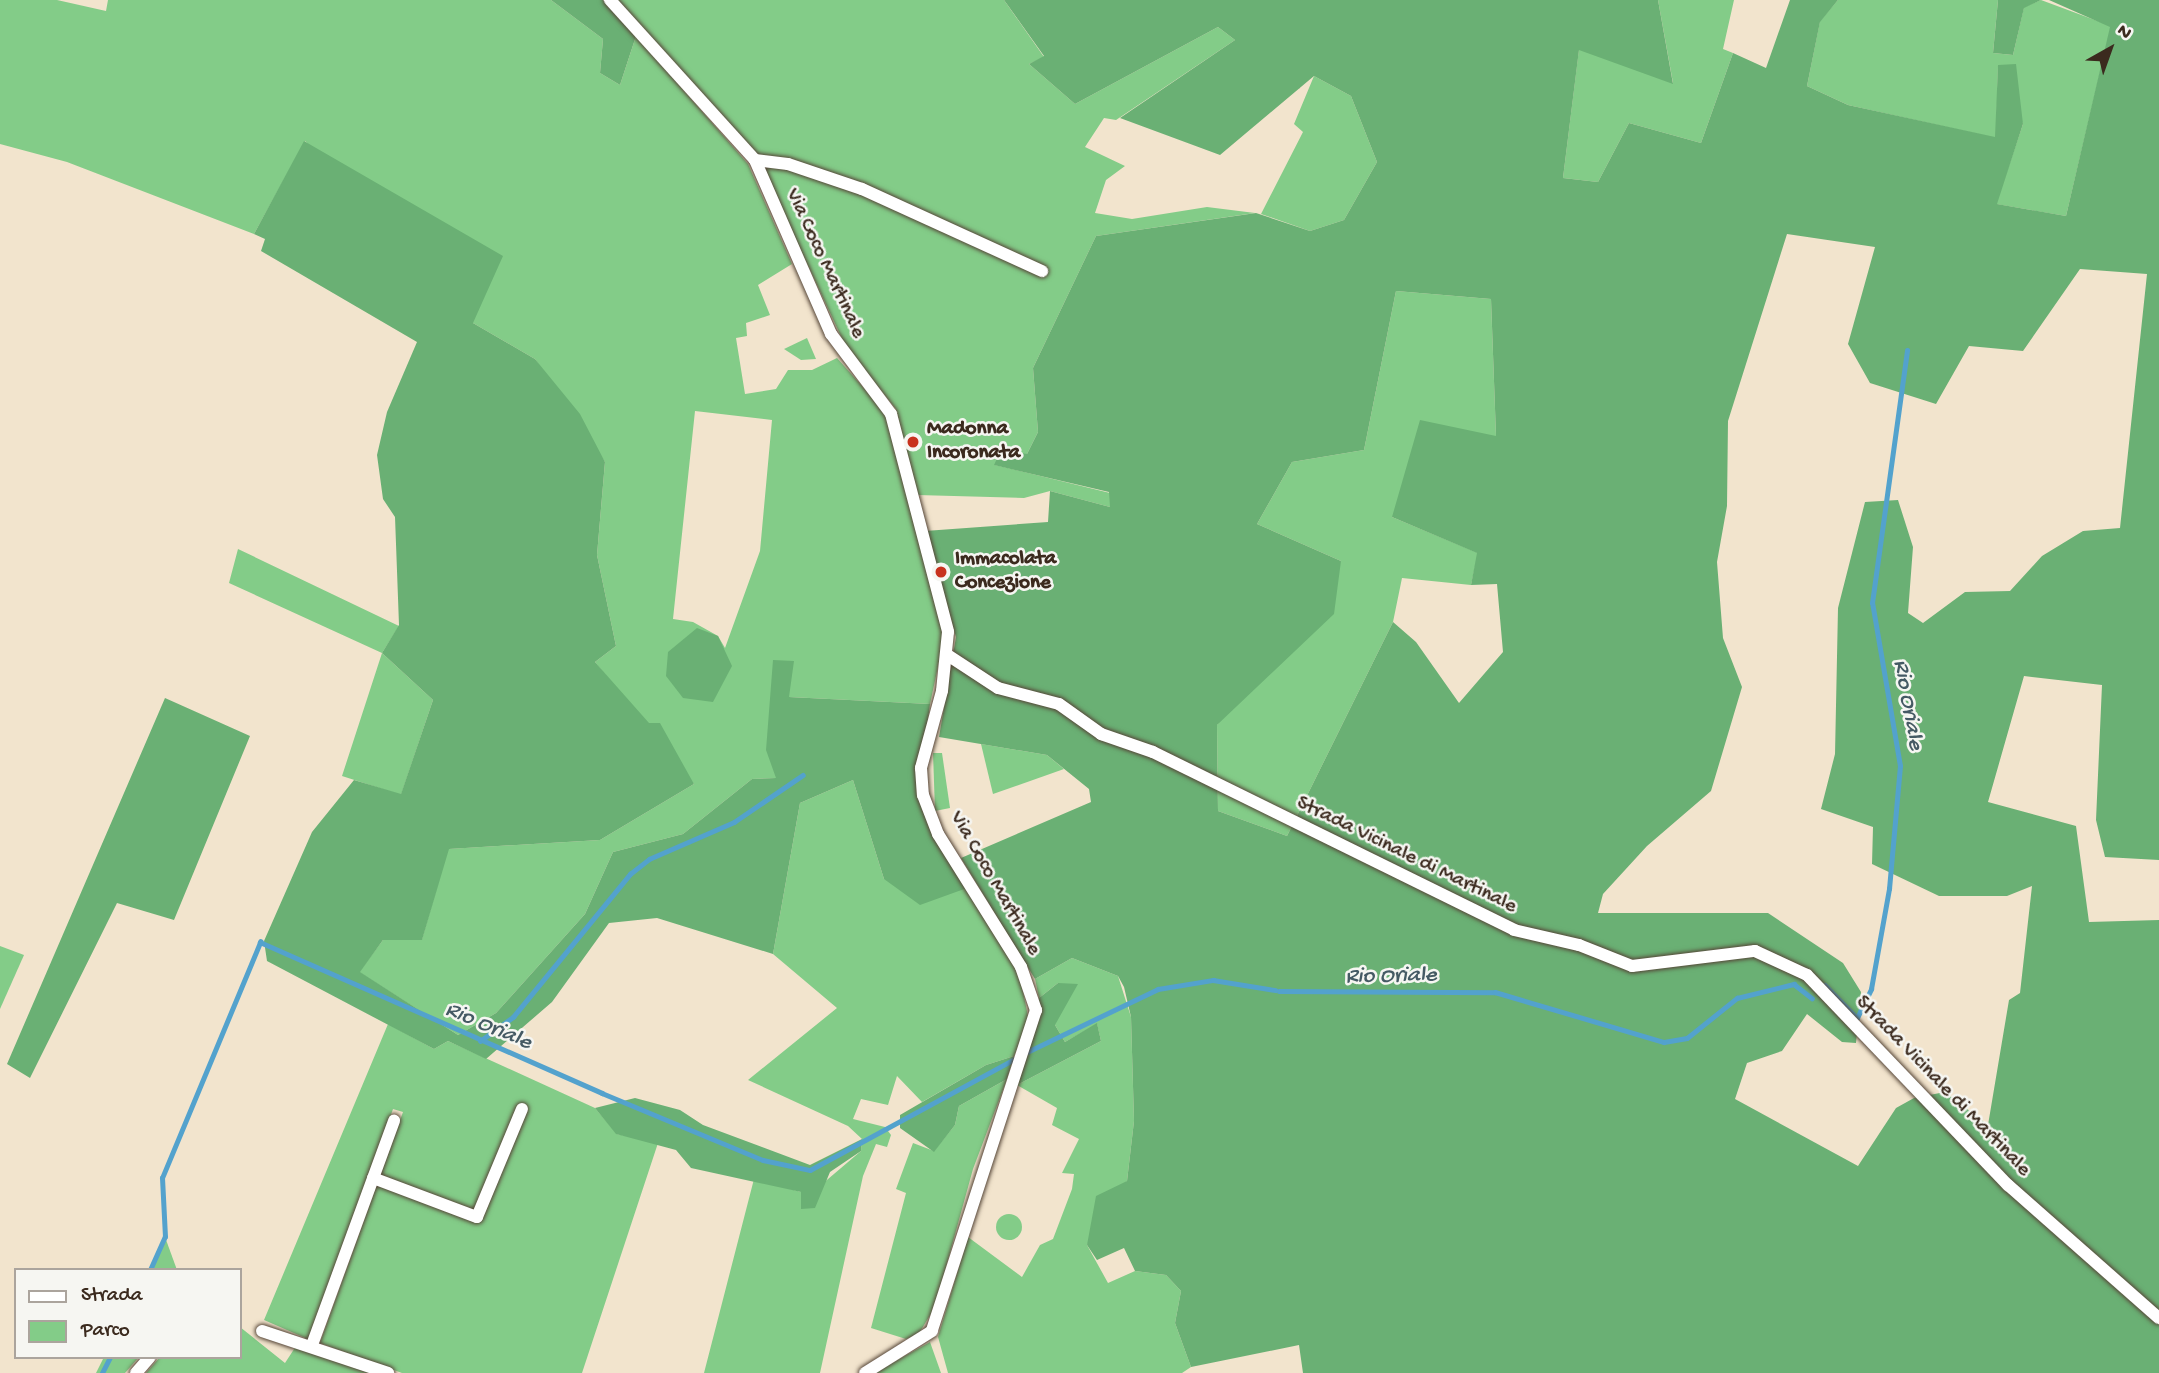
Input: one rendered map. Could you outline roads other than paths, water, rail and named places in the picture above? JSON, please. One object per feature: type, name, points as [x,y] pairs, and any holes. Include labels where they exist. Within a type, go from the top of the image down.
[{"type":"street","name":"Via Coco Martinale","points":[[610,0],[755,160],[831,334],[891,414],[948,632],[946,654],[921,768],[923,795],[938,834],[1021,967],[1036,1010],[932,1331],[864,1373]]},
{"type":"street","points":[[755,160],[852,186],[1042,271]]},
{"type":"street","name":"Strada Vicinale di Martinale","points":[[946,654],[998,688],[1059,704],[1101,733],[1153,752],[1514,930],[1579,945],[1632,966],[1755,951],[1807,975],[2008,1185],[2159,1318]]},
{"type":"street","points":[[373,1178],[477,1217],[522,1109]]},
{"type":"street","points":[[312,1345],[394,1121]]},
{"type":"street","points":[[262,1331],[312,1345],[388,1373]]},
{"type":"street","points":[[136,1373],[148,1359]]},
{"type":"waterway","name":"Rio Oriale","points":[[1825,985],[1857,1018],[1871,989],[1889,889],[1900,766],[1872,603],[1907,350]]},
{"type":"waterway","points":[[480,1041],[513,1017],[630,874],[649,859],[734,822],[803,775]]},
{"type":"waterway","name":"Rio Oriale","points":[[151,1268],[165,1237],[162,1178],[260,942],[602,1093],[763,1160],[810,1170],[1016,1058]]},
{"type":"waterway","name":"Rio Oriale","points":[[1027,1052],[1158,989],[1213,980],[1275,990]]},
{"type":"waterway","name":"Rio Oriale","points":[[1279,991],[1495,992],[1664,1042],[1687,1038],[1737,998],[1794,984],[1812,998]]},
{"type":"waterway","name":"Rio Oriale","points":[[102,1373],[109,1359]]},
{"type":"place","name":"Madonna Incoronata","points":[[913,442]]},
{"type":"place","name":"Immacolata Concezione","points":[[941,572]]}]
